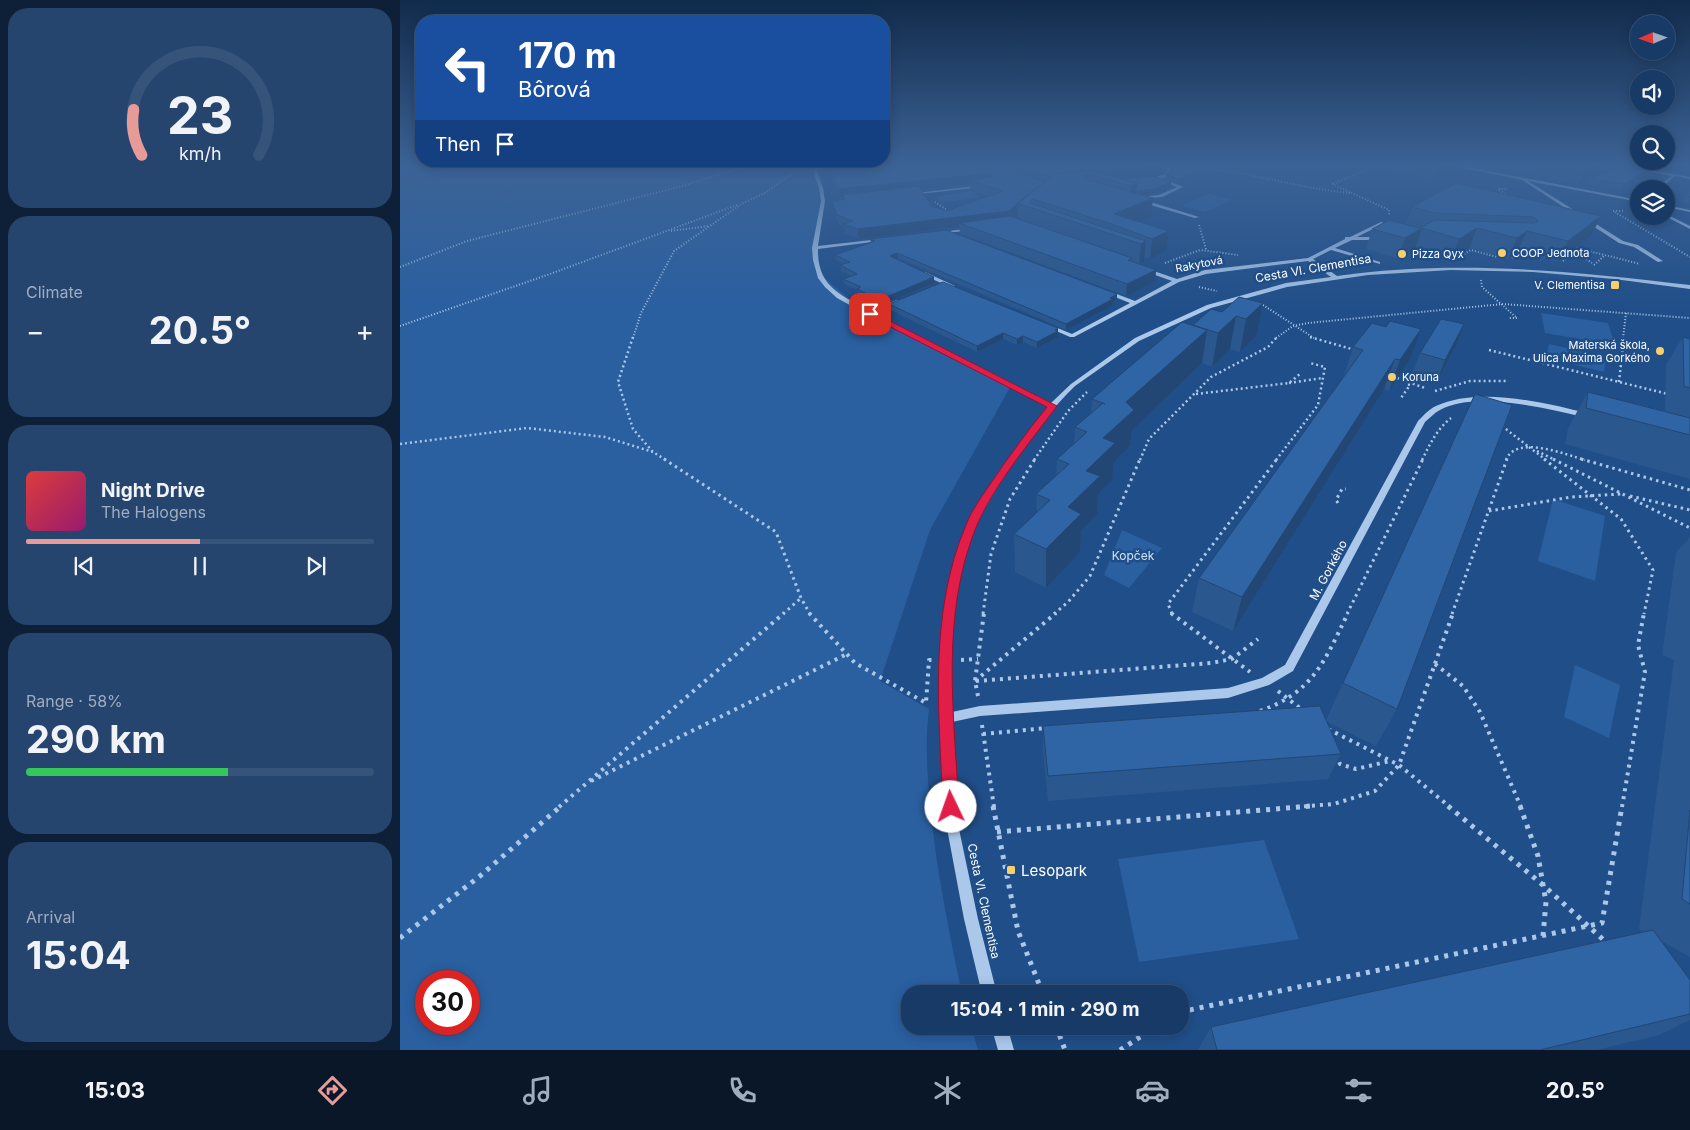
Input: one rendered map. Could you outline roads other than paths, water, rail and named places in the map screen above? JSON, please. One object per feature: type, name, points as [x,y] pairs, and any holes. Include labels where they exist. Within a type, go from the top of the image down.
[{"type":"street","points":[[822,213],[816,248],[816,266],[821,279],[839,297],[1052,406]]},
{"type":"street","points":[[1183,213],[1197,217]]},
{"type":"street","points":[[1576,213],[1621,242],[1636,246],[1660,261]]},
{"type":"street","points":[[1675,220],[1690,228]]},
{"type":"street","name":"Cesta Vl. Clementisa","points":[[1309,259],[1381,223],[1400,228]]},
{"type":"street","points":[[929,234],[980,227]]},
{"type":"street","points":[[948,232],[964,238]]},
{"type":"street","points":[[1348,238],[1374,239],[1381,235],[1389,237]]},
{"type":"street","points":[[816,248],[891,239]]},
{"type":"street","points":[[1329,248],[1378,263]]},
{"type":"street","points":[[1309,259],[1335,278]]},
{"type":"street","name":"Rakytová","points":[[1140,268],[1177,281],[1205,272],[1309,259]]},
{"type":"street","name":"Cesta Vl. Clementisa","points":[[987,985],[976,944],[952,824],[947,718],[946,637],[954,576],[972,525],[1003,473],[1052,406],[1073,385],[1125,347],[1157,329],[1186,316],[1237,298],[1293,284],[1379,272],[1465,268],[1585,275],[1690,286]]},
{"type":"street","points":[[915,270],[962,290]]},
{"type":"street","points":[[1045,324],[1072,336],[1177,281]]},
{"type":"street","points":[[936,286],[944,283]]},
{"type":"street","points":[[1098,289],[1135,303]]},
{"type":"street","points":[[870,314],[903,300]]},
{"type":"street","name":"M. Gorkého","points":[[947,718],[980,711],[1228,693],[1265,682],[1290,668],[1422,421],[1439,408],[1468,401],[1489,399],[1555,408],[1600,420]]},
{"type":"street","points":[[1002,1035],[1006,1050]]},
{"type":"place","name":"COOP Jednota","points":[[1502,253]]},
{"type":"place","name":"Pizza Qyx","points":[[1402,254]]},
{"type":"place","name":"V. Clementisa","points":[[1615,285]]},
{"type":"place","name":"Materská škola, Ulica Maxima Gorkého","points":[[1660,351]]},
{"type":"place","name":"Koruna","points":[[1392,377]]},
{"type":"place","name":"Lesopark","points":[[1011,870]]},
{"type":"park label","name":"Kopček","points":[[1133,555]]}]
